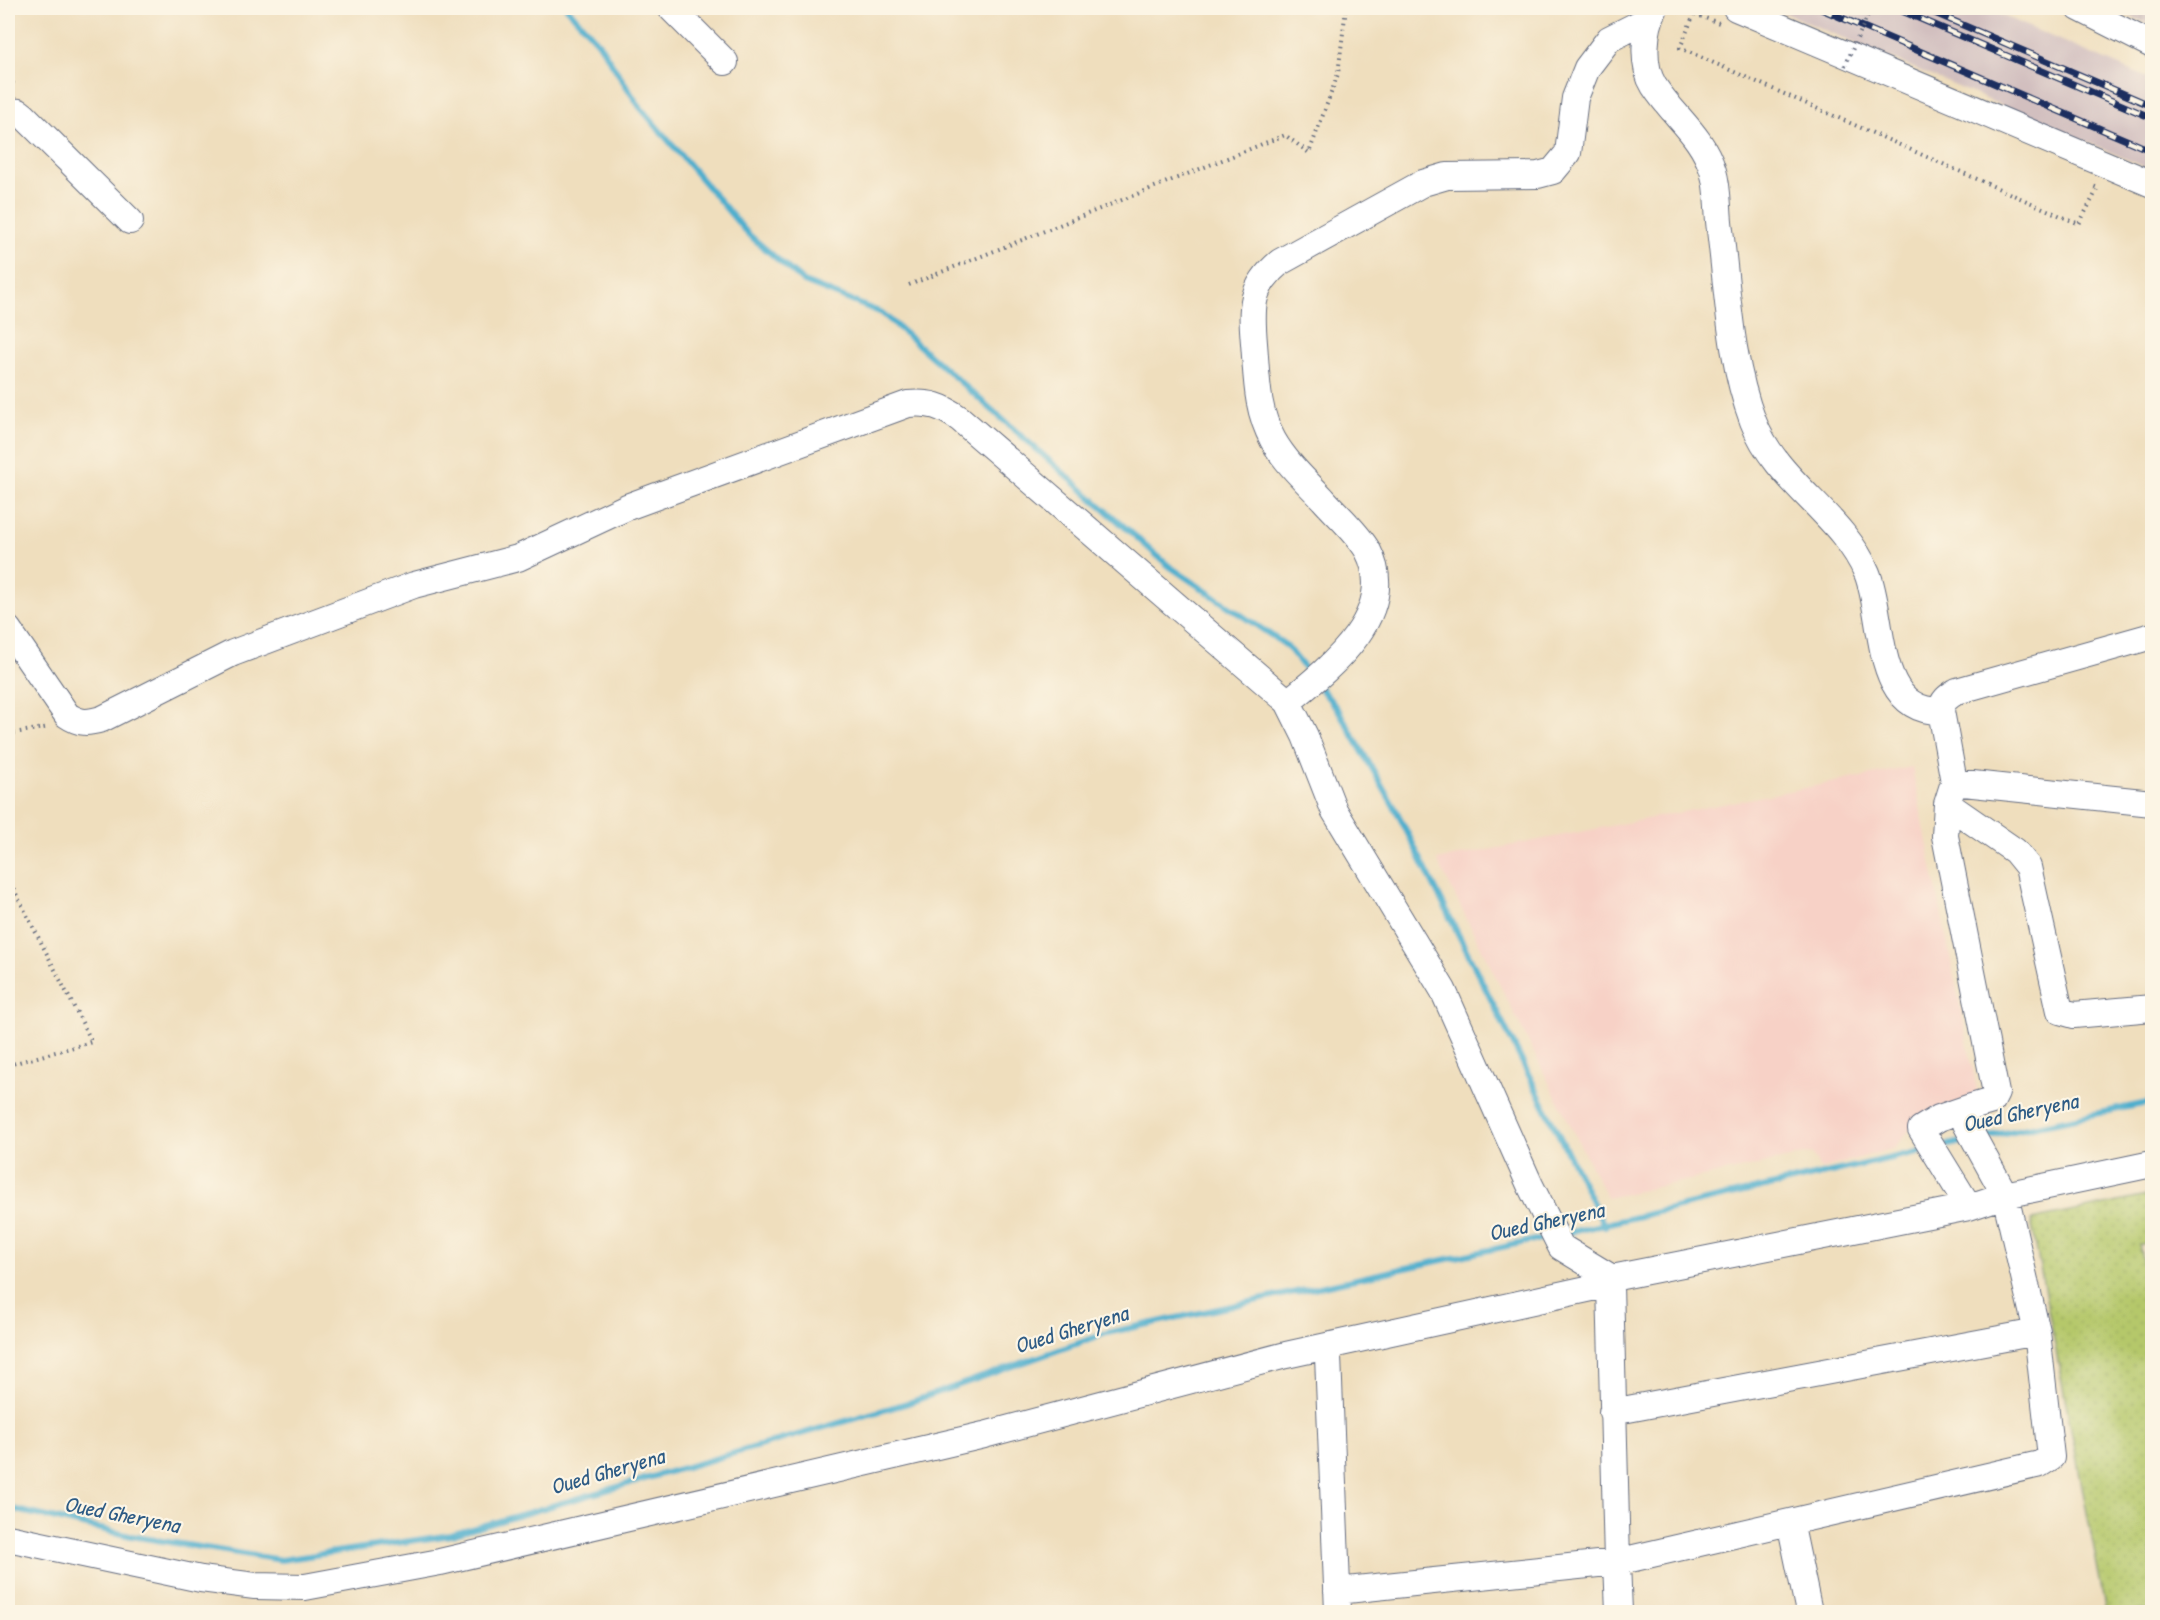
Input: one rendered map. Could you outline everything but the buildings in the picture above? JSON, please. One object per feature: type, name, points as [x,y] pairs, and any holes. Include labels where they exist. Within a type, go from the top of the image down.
[{"type":"street","points":[[671,8],[725,62]]},
{"type":"street","points":[[2079,8],[2152,45]]},
{"type":"street","points":[[1288,702],[1317,678],[1368,620],[1376,598],[1376,574],[1372,561],[1359,538],[1285,458],[1266,427],[1257,395],[1251,310],[1257,289],[1280,262],[1423,183],[1447,176],[1538,175],[1553,171],[1568,153],[1575,98],[1587,68],[1609,39],[1652,13]]},
{"type":"street","points":[[1652,13],[1646,53],[1653,85],[1699,139],[1714,175],[1735,353],[1754,422],[1787,474],[1842,534],[1867,574],[1887,664],[1900,696],[1921,709],[1941,711]]},
{"type":"street","points":[[1729,16],[2152,184]]},
{"type":"street","points":[[8,111],[19,112],[24,116],[130,221]]},
{"type":"street","points":[[8,629],[60,706],[77,722],[88,723],[102,719],[233,654],[414,585],[518,558],[627,507],[908,404],[924,402],[942,406],[960,419],[1288,702],[1305,736],[1334,810],[1443,990],[1561,1247],[1611,1281]]},
{"type":"street","points":[[1969,1207],[1938,1160],[1922,1130],[1939,1118],[1967,1116],[1992,1101],[1996,1093],[1945,836],[1950,793],[1942,703],[1957,691],[2152,636]]},
{"type":"street","points":[[1950,793],[2152,803]]},
{"type":"street","points":[[1950,793],[2015,851],[2028,867],[2060,1011],[2074,1015],[2152,1008]]},
{"type":"street","points":[[1328,1356],[1338,1602],[1617,1562],[2040,1464],[2051,1456],[2037,1332],[2005,1195],[1967,1116]]},
{"type":"street","points":[[8,1538],[201,1579],[255,1586],[305,1587],[440,1562],[984,1435],[1286,1355],[1611,1281],[1969,1207],[2005,1195],[2152,1164]]},
{"type":"street","points":[[1611,1281],[1612,1412],[1619,1612]]},
{"type":"street","points":[[1612,1412],[2037,1332]]},
{"type":"street","points":[[1790,1521],[1809,1612]]},
{"type":"path","points":[[909,285],[1285,135],[1309,153],[1338,74],[1346,8]]},
{"type":"path","points":[[1678,8],[1694,14],[1729,16]]},
{"type":"path","points":[[1845,66],[1871,8]]},
{"type":"path","points":[[1694,14],[1680,48],[2079,224],[2098,188],[2087,184]]},
{"type":"path","points":[[8,734],[77,722]]},
{"type":"path","points":[[8,878],[92,1042],[8,1065]]},
{"type":"shaded area","points":[[1773,8],[1985,8],[2152,80],[2152,170]]},
{"type":"shaded area","points":[[2112,8],[2152,8],[2152,26]]},
{"type":"shaded area","points":[[1912,767],[1978,1095],[1918,1119],[1895,1148],[1820,1169],[1812,1153],[1607,1198],[1437,860]]},
{"type":"green space","points":[[2152,1195],[2152,1242],[2139,1245],[2147,1280],[2152,1280],[2152,1610],[2106,1612],[2031,1220]]},
{"type":"waterway","points":[[567,8],[598,42],[639,106],[748,234],[804,282],[882,313],[1169,566],[1287,646],[1310,675]]},
{"type":"waterway","points":[[1318,685],[1339,711],[1396,810],[1605,1227]]},
{"type":"waterway","name":"Oued Gheryena","points":[[1980,1138],[2152,1102]]},
{"type":"waterway","name":"Oued Gheryena","points":[[1939,1147],[1967,1141]]},
{"type":"waterway","name":"Oued Gheryena","points":[[1562,1234],[1926,1150]]},
{"type":"waterway","name":"Oued Gheryena","points":[[8,1508],[131,1536],[281,1560],[451,1535],[908,1403],[1107,1333],[1549,1237]]},
{"type":"railway","points":[[1819,8],[2152,151]]},
{"type":"railway","points":[[1895,8],[2152,118]]},
{"type":"railway","points":[[1923,8],[2152,106]]}]
